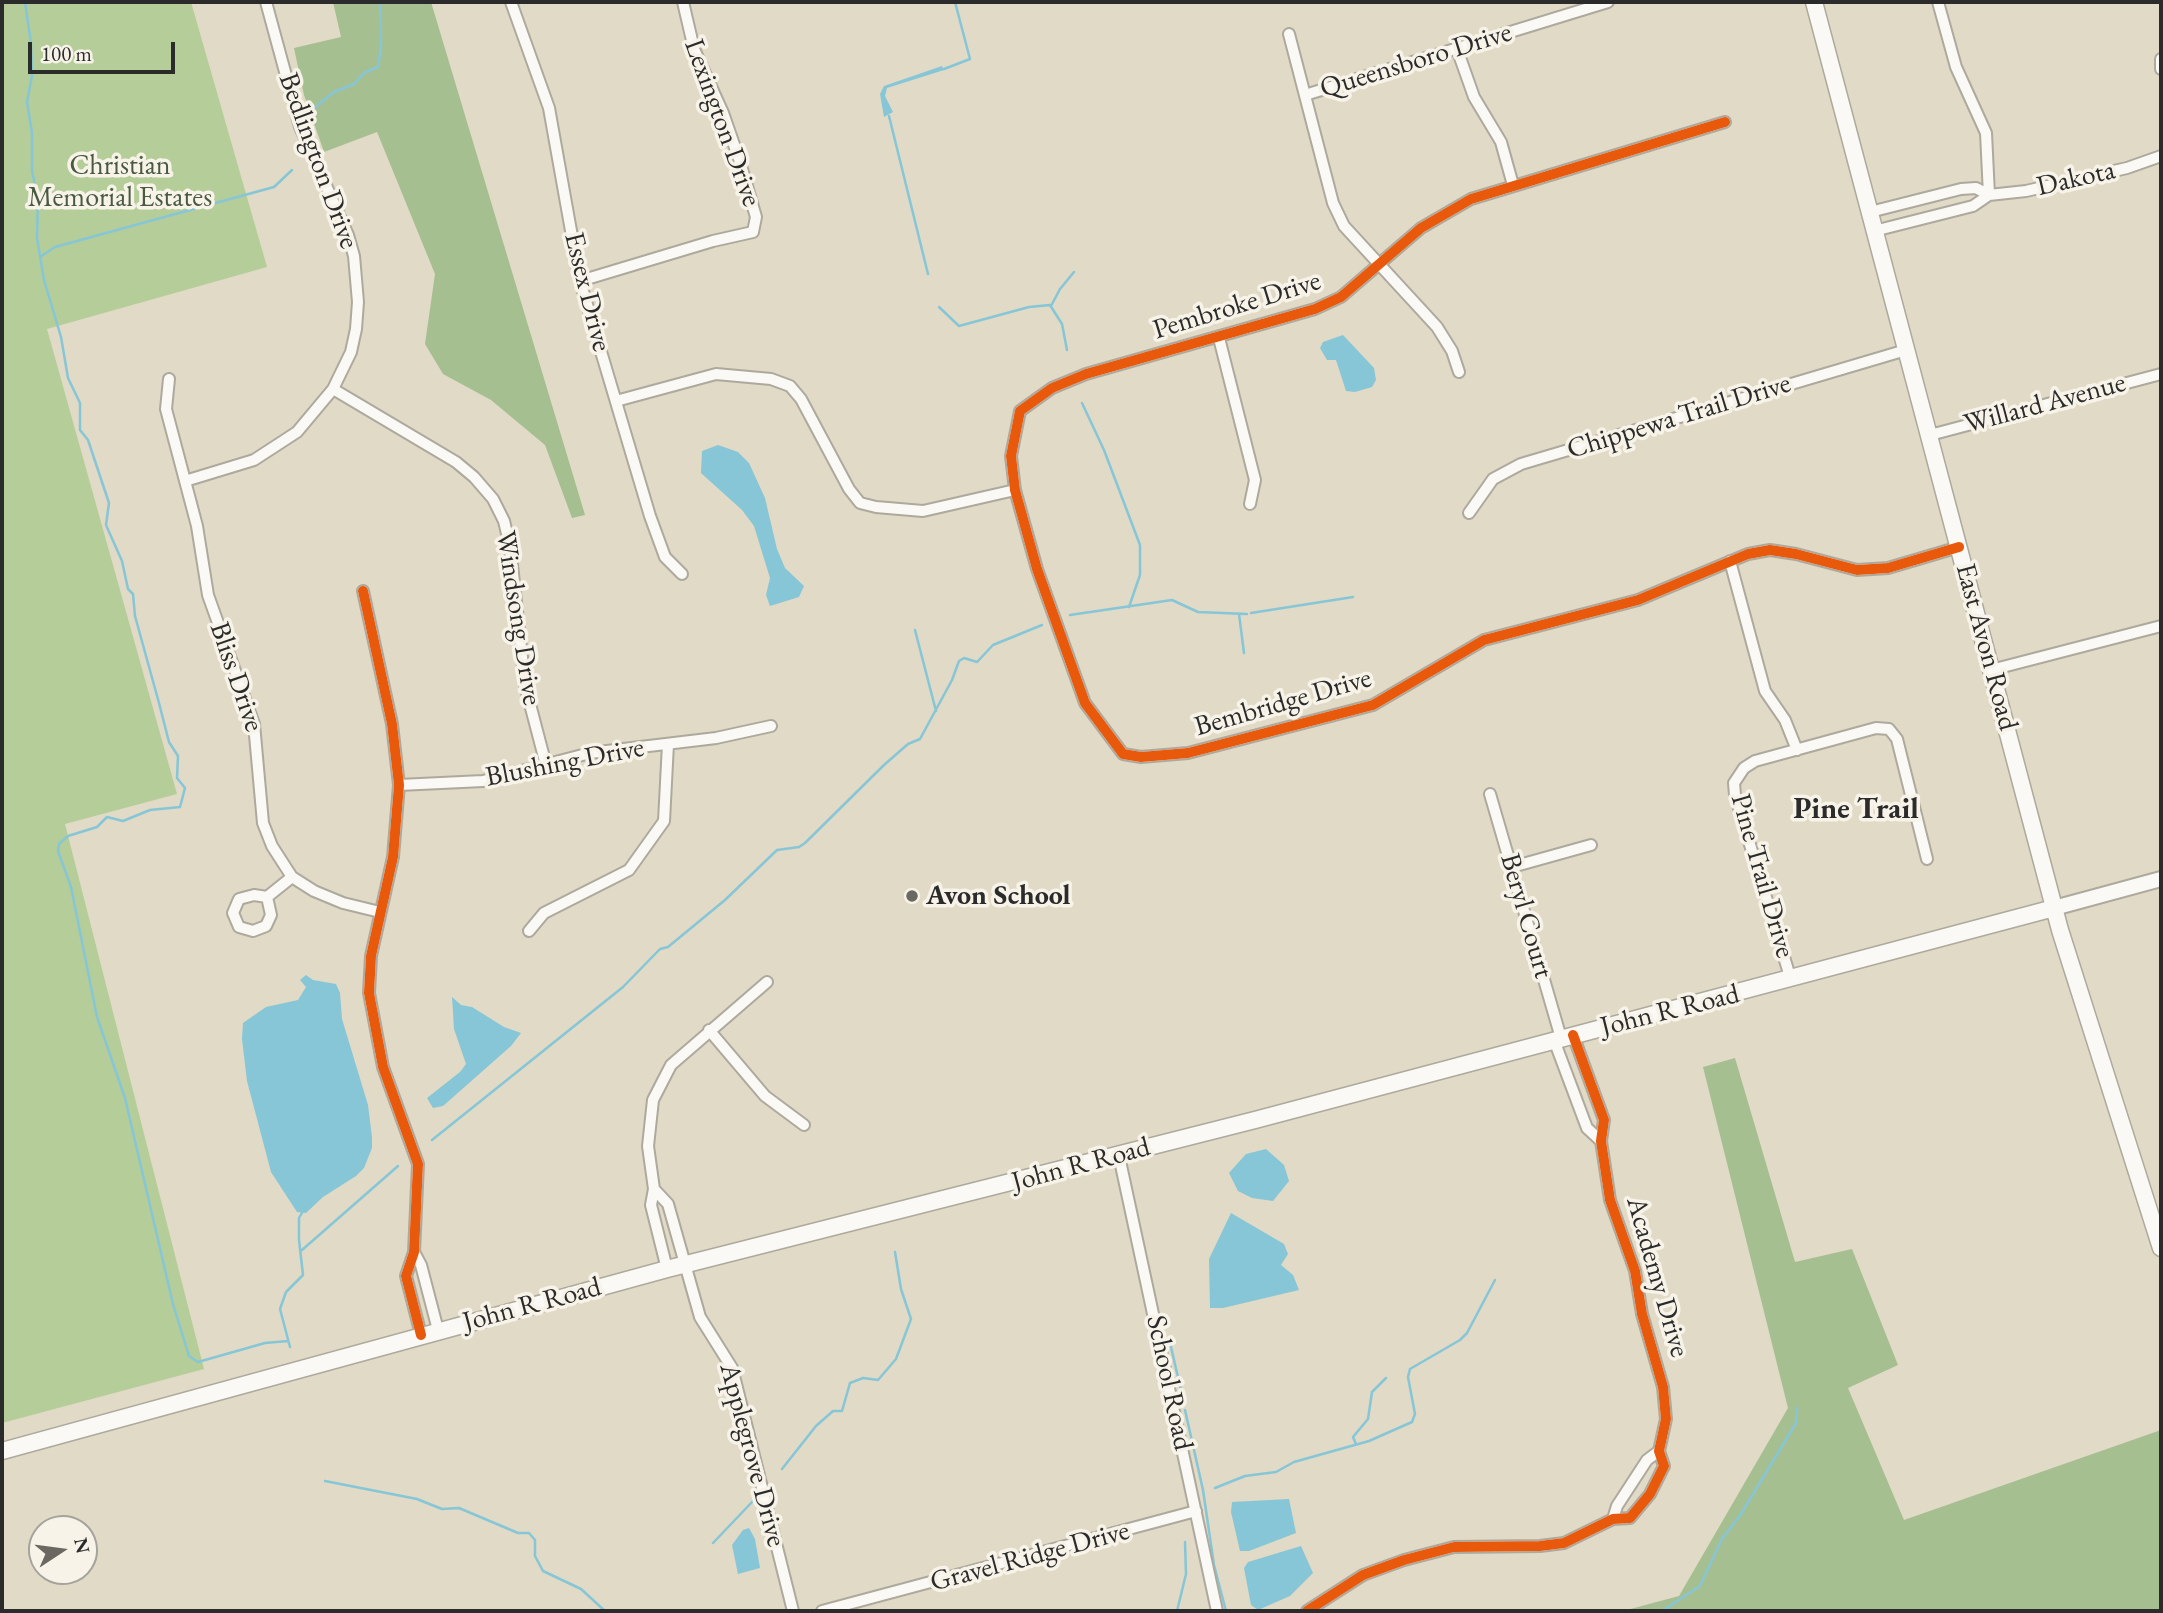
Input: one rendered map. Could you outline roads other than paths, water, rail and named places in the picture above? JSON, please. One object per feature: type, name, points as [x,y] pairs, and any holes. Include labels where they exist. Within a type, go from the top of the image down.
[{"type":"main road","name":"East Avon Road","points":[[1814,2],[2054,908],[2161,1248]]},
{"type":"main road","name":"John R Road","points":[[2,1451],[667,1269],[1119,1156],[1791,980],[2054,908]]},
{"type":"street","name":"Bedlington Drive","points":[[185,481],[254,460],[281,445],[314,416],[333,389],[351,352],[356,329],[358,302],[354,256],[348,235],[300,127],[266,2]]},
{"type":"street","name":"Essex Drive","points":[[511,2],[549,108],[580,281],[665,557],[682,574]]},
{"type":"street","name":"Lexington Drive","points":[[580,281],[713,241],[753,232],[756,217],[739,159],[723,113],[694,49],[683,2]]},
{"type":"street","name":"Queensboro Drive","points":[[1305,95],[1608,2]]},
{"type":"street","points":[[1938,2],[1956,67],[1986,133],[1989,195]]},
{"type":"street","points":[[1289,34],[1333,203],[1343,226],[1437,327],[1452,351],[1459,372]]},
{"type":"street","points":[[1457,49],[1471,90],[1501,142],[1513,185]]},
{"type":"street","points":[[2161,60],[2161,69]]},
{"type":"street","name":"Pembroke Drive","points":[[1015,490],[1011,456],[1014,429],[1020,411],[1035,399],[1086,374],[1219,338],[1315,309],[1341,298],[1381,266],[1421,228],[1450,209],[1513,185],[1725,122]]},
{"type":"street","name":"Dakota","points":[[1874,231],[1973,206],[1989,195],[2026,191],[2127,167],[2161,156]]},
{"type":"street","name":"Dakota","points":[[1870,212],[1961,189],[1976,188],[1989,195]]},
{"type":"street","points":[[1219,338],[1255,480],[1250,504]]},
{"type":"street","name":"Chippewa Trail Drive","points":[[1469,513],[1493,478],[1521,464],[1906,350]]},
{"type":"street","points":[[616,401],[716,374],[771,379],[790,386],[801,399],[849,489],[860,503],[923,511],[1015,490]]},
{"type":"street","name":"Willard Avenue","points":[[1930,435],[2161,374]]},
{"type":"street","name":"Bliss Drive","points":[[169,379],[166,409],[197,526],[208,595],[254,724],[263,823],[272,846],[292,877],[314,891],[343,904],[380,912]]},
{"type":"street","name":"Windsong Drive","points":[[333,389],[456,462],[474,477],[493,499],[504,522],[510,546],[525,685],[546,765]]},
{"type":"street","name":"Bembridge Drive","points":[[1015,490],[1037,569],[1085,703],[1123,754],[1141,757],[1188,753],[1373,705],[1407,687],[1462,650],[1484,640],[1638,600],[1730,561],[1770,550],[1857,570],[1888,568],[1959,547]]},
{"type":"street","points":[[1730,561],[1765,691],[1785,720],[1797,750]]},
{"type":"street","points":[[363,591],[391,724],[399,785],[393,857],[371,956],[369,993],[373,1024],[386,1077],[413,1144],[418,1164],[414,1252],[406,1276],[421,1335]]},
{"type":"street","points":[[1991,670],[2161,626]]},
{"type":"street","name":"Blushing Drive","points":[[399,785],[483,781],[590,753],[668,744],[771,726]]},
{"type":"street","name":"Pine Trail Drive","points":[[1791,980],[1734,783],[1744,768],[1797,750],[1876,729],[1889,729],[1897,739],[1927,859]]},
{"type":"street","points":[[530,931],[544,913],[610,882],[629,870],[664,821],[668,744]]},
{"type":"street","name":"Beryl Court","points":[[1490,794],[1563,1038]]},
{"type":"street","points":[[1512,867],[1591,845]]},
{"type":"street","points":[[267,897],[292,877]]},
{"type":"street","name":"John R Road","points":[[2054,908],[2161,880]]},
{"type":"street","points":[[667,1269],[651,1205],[654,1189],[648,1146],[653,1100],[671,1065],[767,982]]},
{"type":"street","points":[[709,1030],[765,1096],[804,1125]]},
{"type":"street","name":"Academy Drive","points":[[1563,1038],[1587,1128],[1601,1141]]},
{"type":"street","name":"Academy Drive","points":[[1307,1611],[1363,1575],[1404,1560],[1454,1547],[1540,1546],[1564,1543],[1613,1520],[1630,1518],[1650,1494],[1664,1466],[1660,1451],[1666,1419],[1663,1387],[1642,1314],[1635,1271],[1615,1220],[1601,1141],[1604,1120],[1563,1038]]},
{"type":"street","name":"School Road","points":[[1119,1156],[1217,1611]]},
{"type":"street","name":"Applegrove Drive","points":[[654,1189],[668,1205],[700,1317],[732,1368],[793,1611]]},
{"type":"street","points":[[414,1252],[421,1265],[438,1330]]},
{"type":"street","points":[[1613,1520],[1616,1506],[1647,1460],[1660,1451]]},
{"type":"street","name":"Gravel Ridge Drive","points":[[822,1611],[1196,1511]]},
{"type":"water","points":[[942,66],[944,70],[887,88],[885,96],[893,112],[884,117],[880,94],[884,86]]},
{"type":"water","points":[[1343,335],[1374,368],[1376,380],[1372,387],[1355,392],[1346,391],[1336,360],[1327,360],[1320,348],[1323,342]]},
{"type":"water","points":[[718,445],[738,452],[749,463],[765,498],[777,549],[785,568],[804,586],[799,597],[770,606],[766,595],[770,578],[754,526],[742,510],[701,473],[702,451]]},
{"type":"water","points":[[306,975],[313,980],[336,984],[340,993],[342,1019],[368,1105],[372,1148],[364,1168],[356,1176],[323,1197],[306,1213],[297,1212],[271,1172],[247,1081],[242,1039],[243,1023],[266,1007],[298,1000],[306,987],[300,980]]},
{"type":"water","points":[[452,997],[461,1005],[472,1007],[504,1027],[521,1033],[511,1046],[443,1106],[433,1108],[427,1098],[466,1064],[454,1029]]},
{"type":"water","points":[[1266,1149],[1284,1165],[1289,1181],[1273,1201],[1252,1198],[1238,1191],[1229,1173],[1246,1154]]},
{"type":"water","points":[[1231,1213],[1284,1244],[1288,1254],[1281,1265],[1293,1275],[1299,1290],[1223,1308],[1210,1308],[1209,1259]]},
{"type":"water","points":[[1289,1499],[1296,1533],[1249,1551],[1240,1551],[1231,1512],[1232,1502]]},
{"type":"water","points":[[749,1528],[755,1539],[760,1568],[738,1574],[732,1545],[743,1530]]},
{"type":"water","points":[[1301,1546],[1313,1573],[1290,1596],[1258,1610],[1251,1605],[1244,1568],[1248,1562]]},
{"type":"waterway","points":[[25,2],[31,43],[32,76],[27,102],[32,133],[32,171],[38,199],[37,238],[44,280],[61,337],[68,378],[80,403],[80,430],[88,440],[109,503],[106,525],[122,561],[128,589],[133,594],[135,616],[169,742],[178,756],[177,778],[185,788],[180,807],[150,810],[123,821],[107,817],[97,827],[68,836],[59,844],[58,851],[71,887],[97,1017],[125,1098],[173,1304],[189,1356],[198,1362],[265,1343],[288,1341]]},
{"type":"waterway","points":[[313,109],[334,92],[354,84],[364,73],[378,67],[381,47],[380,2]]},
{"type":"waterway","points":[[944,69],[970,59],[955,2]]},
{"type":"waterway","points":[[889,116],[928,274]]},
{"type":"waterway","points":[[40,257],[55,247],[274,187],[292,170]]},
{"type":"waterway","points":[[1051,306],[1074,272]]},
{"type":"waterway","points":[[939,307],[959,326],[1029,307],[1050,305],[1062,324],[1067,350]]},
{"type":"waterway","points":[[1082,403],[1104,450],[1140,545],[1140,575],[1129,607]]},
{"type":"waterway","points":[[1251,613],[1353,597]]},
{"type":"waterway","points":[[1070,615],[1172,600],[1198,612],[1247,614]]},
{"type":"waterway","points":[[1239,614],[1244,653]]},
{"type":"waterway","points":[[432,1140],[623,987],[660,949],[668,947],[725,900],[777,850],[799,847],[805,843],[884,765],[908,744],[920,739],[952,680],[959,661],[964,658],[977,662],[993,645],[1042,625]]},
{"type":"waterway","points":[[915,630],[936,711]]},
{"type":"waterway","points":[[302,1250],[398,1166]]},
{"type":"waterway","points":[[290,1347],[280,1309],[286,1292],[303,1275],[299,1240],[299,1218],[303,1211]]},
{"type":"waterway","points":[[782,1469],[816,1426],[833,1411],[842,1411],[850,1383],[863,1378],[878,1380],[896,1359],[911,1319],[901,1289],[895,1252]]},
{"type":"waterway","points":[[1215,1488],[1245,1476],[1276,1472],[1294,1462],[1369,1441],[1412,1422],[1415,1414],[1408,1377],[1410,1369],[1460,1340],[1467,1333],[1495,1280]]},
{"type":"waterway","points":[[1171,1347],[1183,1399]]},
{"type":"waterway","points":[[1356,1444],[1353,1437],[1368,1419],[1372,1392],[1386,1378]]},
{"type":"waterway","points":[[1662,1611],[1700,1586],[1722,1539],[1741,1514],[1796,1423],[1797,1408]]},
{"type":"waterway","points":[[1185,1410],[1203,1490],[1214,1565],[1226,1611]]},
{"type":"waterway","points":[[325,1481],[417,1499],[442,1509],[459,1508],[518,1533],[529,1533],[535,1540],[535,1556],[543,1571],[581,1589],[605,1611]]},
{"type":"waterway","points":[[713,1543],[753,1501]]},
{"type":"waterway","points":[[1177,1611],[1186,1574],[1185,1542]]},
{"type":"place","name":"Avon School","points":[[912,896]]},
{"type":"district","name":"Pine Trail","points":[[1856,810]]},
{"type":"park label","name":"Christian Memorial Estates","points":[[120,182]]}]
